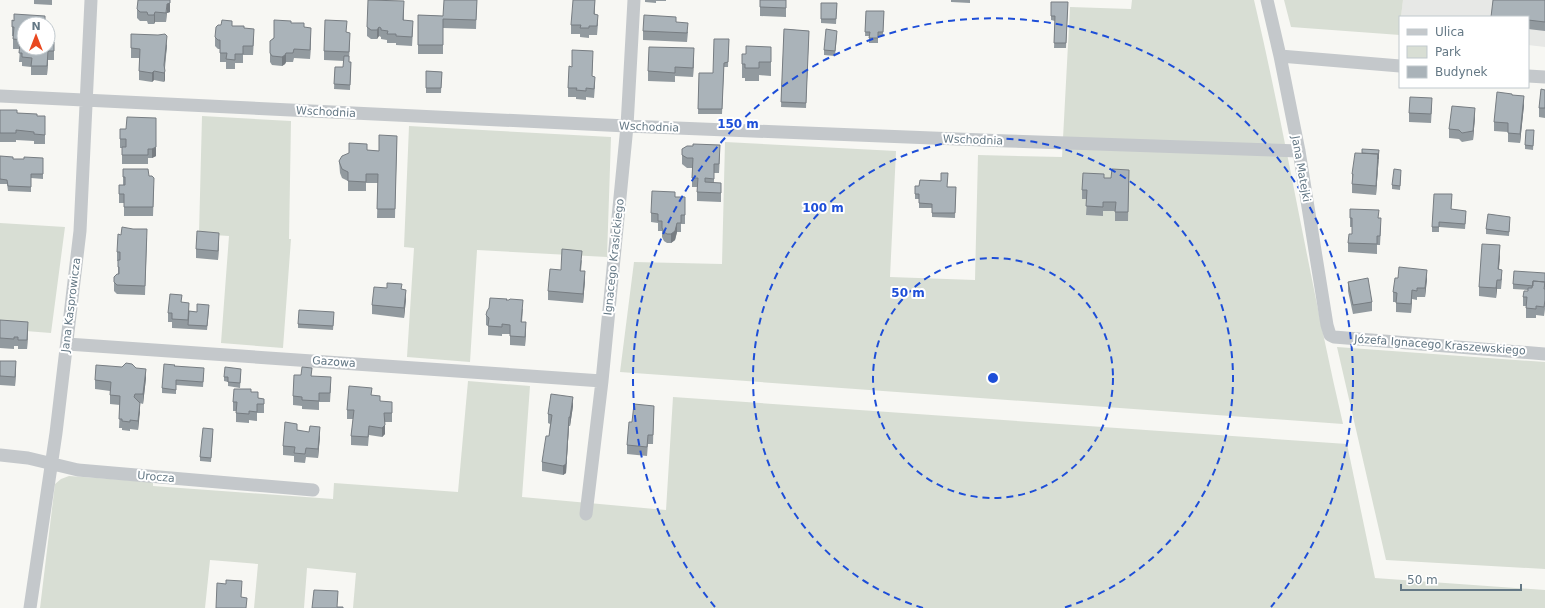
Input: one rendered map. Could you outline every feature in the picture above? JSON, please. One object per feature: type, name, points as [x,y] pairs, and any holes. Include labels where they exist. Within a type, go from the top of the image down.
[{"type":"street","name":"Jana Kasprowicza","points":[[30,608],[67,344],[80,231],[91,0]]},
{"type":"street","name":"Ignacego Krasickiego","points":[[586,514],[602,381],[627,126],[634,0]]},
{"type":"street","name":"Jana Matejki","points":[[1267,0],[1299,151],[1326,325],[1330,335],[1334,337]]},
{"type":"street","points":[[1280,56],[1399,66]]},
{"type":"street","points":[[1529,76],[1545,77]]},
{"type":"street","name":"Wschodnia","points":[[0,96],[627,126],[1299,151]]},
{"type":"street","name":"Józefa Ignacego Kraszewskiego","points":[[1334,337],[1545,354]]},
{"type":"street","name":"Gazowa","points":[[67,344],[602,381]]},
{"type":"street","name":"Urocza","points":[[0,456],[28,458],[51,462],[78,470],[313,490]]},
{"type":"shaded area","points":[[1403,0],[1545,0],[1545,47],[1529,45],[1529,16],[1401,16]]},
{"type":"green space","points":[[1132,0],[1254,0],[1343,424],[620,372],[634,262],[722,264],[725,142],[896,151],[890,277],[975,280],[978,155],[1062,157],[1070,7],[1131,9]]},
{"type":"green space","points":[[1284,0],[1403,0],[1401,16],[1399,16],[1399,35],[1291,27]]},
{"type":"green space","points":[[202,116],[291,121],[289,239],[291,239],[283,348],[221,343],[229,236],[199,234]]},
{"type":"green space","points":[[409,126],[611,137],[607,257],[477,250],[470,362],[407,357],[414,248],[404,247]]},
{"type":"green space","points":[[0,223],[65,227],[51,333],[0,329]]},
{"type":"green space","points":[[1337,347],[1545,362],[1545,569],[1386,560]]},
{"type":"green space","points":[[468,381],[530,386],[522,497],[666,510],[673,397],[1347,444],[1375,578],[1545,590],[1545,608],[353,608],[356,573],[307,568],[304,608],[254,608],[258,564],[210,560],[205,608],[40,608],[55,484],[61,479],[69,476],[153,482],[153,486],[333,499],[334,483],[458,492]]},
{"type":"building","points":[[138,0],[170,0],[170,3],[167,4],[166,13],[155,12],[154,15],[148,15],[147,12],[140,12],[137,9]]},
{"type":"building","points":[[368,0],[404,1],[403,20],[413,21],[412,37],[387,34],[388,31],[381,30],[379,27],[377,30],[371,30],[367,27]]},
{"type":"building","points":[[444,0],[477,0],[476,20],[443,19],[443,45],[418,45],[418,15],[443,16]]},
{"type":"building","points":[[573,0],[595,0],[594,14],[598,15],[597,26],[580,28],[581,25],[571,25]]},
{"type":"building","points":[[760,0],[786,0],[786,8],[760,7]]},
{"type":"building","points":[[1493,0],[1545,0],[1545,22],[1529,20],[1529,16],[1491,16]]},
{"type":"building","points":[[1051,2],[1068,2],[1066,43],[1054,43],[1055,16],[1051,16]]},
{"type":"building","points":[[821,3],[837,3],[836,19],[821,19]]},
{"type":"building","points":[[866,11],[884,11],[883,32],[878,32],[878,38],[869,38],[870,32],[865,32]]},
{"type":"building","points":[[14,14],[45,16],[16,16],[16,39],[13,39],[14,27],[12,27],[12,20],[14,21]]},
{"type":"building","points":[[644,15],[676,17],[676,22],[688,23],[687,33],[643,31]]},
{"type":"building","points":[[222,20],[232,21],[232,26],[244,26],[244,28],[254,29],[253,46],[243,46],[243,54],[235,54],[235,60],[226,59],[227,53],[220,53],[220,40],[215,37],[216,27],[221,25]]},
{"type":"building","points":[[274,20],[291,21],[291,23],[304,23],[304,27],[311,28],[310,50],[294,49],[293,53],[286,53],[282,57],[272,56],[270,53],[270,41],[274,38]]},
{"type":"building","points":[[325,20],[347,21],[346,32],[350,33],[349,52],[324,51]]},
{"type":"building","points":[[784,29],[809,31],[806,103],[781,102]]},
{"type":"building","points":[[826,29],[837,31],[835,51],[824,50]]},
{"type":"building","points":[[131,34],[165,34],[167,36],[164,73],[139,71],[140,49],[131,48]]},
{"type":"building","points":[[714,39],[729,39],[728,62],[724,63],[722,109],[698,109],[699,73],[713,73]]},
{"type":"building","points":[[746,46],[771,47],[771,62],[759,62],[759,68],[745,68],[745,64],[742,64],[742,54],[746,54]]},
{"type":"building","points":[[649,47],[694,48],[693,68],[675,67],[675,73],[648,71]]},
{"type":"building","points":[[572,50],[593,51],[592,76],[595,77],[594,89],[586,88],[586,91],[576,90],[577,88],[568,88],[569,66],[572,67]]},
{"type":"building","points":[[48,56],[47,66],[31,66],[32,58],[22,57]]},
{"type":"building","points":[[344,56],[349,56],[349,62],[351,62],[350,85],[334,84],[335,67],[343,67]]},
{"type":"building","points":[[426,71],[442,72],[441,88],[426,88]]},
{"type":"building","points":[[1541,89],[1545,90],[1545,108],[1539,108]]},
{"type":"building","points":[[1497,92],[1524,96],[1520,134],[1508,133],[1508,123],[1494,122]]},
{"type":"building","points":[[1410,97],[1432,98],[1431,114],[1409,113]]},
{"type":"building","points":[[1452,106],[1475,108],[1473,131],[1462,133],[1459,130],[1449,129]]},
{"type":"building","points":[[0,110],[17,110],[17,113],[45,116],[45,135],[16,130],[16,133],[0,133]]},
{"type":"building","points":[[127,117],[156,118],[156,147],[148,149],[148,155],[122,155],[122,147],[126,147],[126,139],[120,139],[120,129],[126,129]]},
{"type":"building","points":[[1526,130],[1534,130],[1533,146],[1525,145]]},
{"type":"building","points":[[379,135],[397,136],[395,209],[377,209],[378,174],[366,174],[366,182],[348,181],[348,172],[342,169],[339,161],[342,156],[349,153],[349,143],[367,144],[367,150],[379,151]]},
{"type":"building","points":[[693,144],[720,145],[719,164],[714,164],[714,179],[705,178],[705,182],[721,183],[721,193],[697,192],[698,178],[692,178],[693,158],[687,158],[682,155],[682,149],[687,146],[693,146]]},
{"type":"building","points":[[1362,149],[1379,150],[1378,159],[1378,154],[1362,153]]},
{"type":"building","points":[[1355,153],[1378,154],[1376,186],[1352,184]]},
{"type":"building","points":[[0,156],[13,157],[13,159],[24,159],[24,157],[43,158],[43,174],[31,174],[31,187],[8,186],[7,180],[0,179]]},
{"type":"building","points":[[123,169],[148,169],[149,176],[154,178],[153,207],[124,207],[124,194],[119,194],[119,185],[125,185]]},
{"type":"building","points":[[1112,169],[1129,170],[1128,212],[1115,212],[1116,202],[1103,202],[1103,207],[1086,206],[1087,190],[1082,190],[1083,173],[1104,174],[1104,178],[1111,178]]},
{"type":"building","points":[[1394,169],[1401,170],[1400,186],[1392,185]]},
{"type":"building","points":[[941,173],[948,173],[947,187],[956,187],[955,213],[932,213],[932,204],[919,203],[919,194],[915,194],[915,186],[919,186],[920,180],[941,181]]},
{"type":"building","points":[[652,191],[675,192],[675,197],[685,197],[685,215],[681,215],[681,223],[677,223],[675,231],[671,234],[664,232],[662,228],[662,221],[658,221],[658,214],[651,213]]},
{"type":"building","points":[[1434,194],[1452,194],[1451,209],[1466,211],[1465,224],[1439,222],[1439,227],[1432,227]]},
{"type":"building","points":[[1350,209],[1379,210],[1378,218],[1381,218],[1380,236],[1377,236],[1377,244],[1348,243],[1349,234],[1352,234],[1352,218],[1350,218]]},
{"type":"building","points":[[1488,214],[1510,217],[1509,232],[1486,229]]},
{"type":"building","points":[[122,227],[147,229],[145,286],[117,285],[114,282],[114,277],[119,274],[118,260],[120,260],[120,252],[117,252],[118,234],[121,235]]},
{"type":"building","points":[[197,231],[219,233],[218,251],[196,249]]},
{"type":"building","points":[[1482,244],[1500,245],[1498,269],[1502,270],[1501,280],[1497,280],[1496,288],[1479,287]]},
{"type":"building","points":[[562,249],[582,251],[580,271],[585,271],[583,294],[548,291],[550,269],[561,270]]},
{"type":"building","points":[[1399,267],[1427,270],[1425,288],[1417,288],[1417,291],[1412,290],[1411,304],[1396,303],[1397,293],[1393,292],[1395,278],[1398,278]]},
{"type":"building","points":[[1514,271],[1545,273],[1545,282],[1533,281],[1533,286],[1513,284]]},
{"type":"building","points":[[1368,278],[1372,302],[1353,305],[1348,282]]},
{"type":"building","points":[[1533,281],[1545,282],[1544,307],[1536,306],[1536,309],[1526,308],[1527,297],[1523,297],[1524,291],[1528,291],[1528,288],[1532,288]]},
{"type":"building","points":[[387,283],[402,284],[401,289],[406,290],[404,308],[372,305],[374,287],[387,288]]},
{"type":"building","points":[[170,294],[182,295],[181,302],[189,303],[188,320],[172,319],[172,313],[168,313]]},
{"type":"building","points":[[490,298],[523,300],[521,322],[526,322],[525,337],[510,336],[510,325],[502,324],[502,327],[488,326],[489,318],[486,315],[489,308]]},
{"type":"building","points":[[197,304],[209,305],[207,326],[188,325],[189,311],[197,312]]},
{"type":"building","points":[[299,310],[334,312],[333,326],[298,324]]},
{"type":"building","points":[[0,320],[28,322],[27,340],[18,340],[18,337],[14,337],[14,339],[0,338]]},
{"type":"building","points":[[0,361],[16,361],[15,377],[0,376]]},
{"type":"building","points":[[126,363],[132,364],[136,368],[146,369],[143,394],[135,394],[134,397],[140,403],[138,421],[130,420],[130,422],[119,419],[120,396],[110,395],[111,382],[95,380],[96,365],[122,367]]},
{"type":"building","points":[[164,364],[204,368],[203,382],[176,380],[176,390],[162,388]]},
{"type":"building","points":[[225,367],[241,369],[240,383],[228,382],[228,377],[224,377]]},
{"type":"building","points":[[302,367],[312,368],[311,376],[331,377],[330,393],[319,393],[319,401],[302,400],[302,397],[293,396],[294,375],[301,375]]},
{"type":"building","points":[[349,386],[372,388],[371,395],[380,396],[380,401],[392,402],[392,413],[384,413],[385,425],[382,428],[369,426],[368,437],[351,436],[354,410],[347,410]]},
{"type":"building","points":[[234,389],[251,389],[251,392],[258,392],[258,398],[264,399],[264,404],[257,404],[257,412],[249,411],[249,414],[236,413],[237,402],[233,402]]},
{"type":"building","points":[[551,394],[573,397],[569,417],[566,464],[563,466],[542,462],[546,436],[549,436],[552,415],[548,414]]},
{"type":"building","points":[[634,404],[654,406],[653,435],[648,435],[647,447],[627,445],[629,422],[632,422]]},
{"type":"building","points":[[285,422],[297,424],[297,430],[309,432],[310,426],[320,427],[318,449],[306,448],[305,454],[294,453],[295,447],[283,446]]},
{"type":"building","points":[[203,428],[213,429],[211,458],[200,457]]},
{"type":"building","points":[[226,580],[242,581],[241,597],[247,598],[246,608],[216,608],[217,583],[226,584]]},
{"type":"building","points":[[314,590],[338,591],[337,607],[343,608],[312,608]]}]
